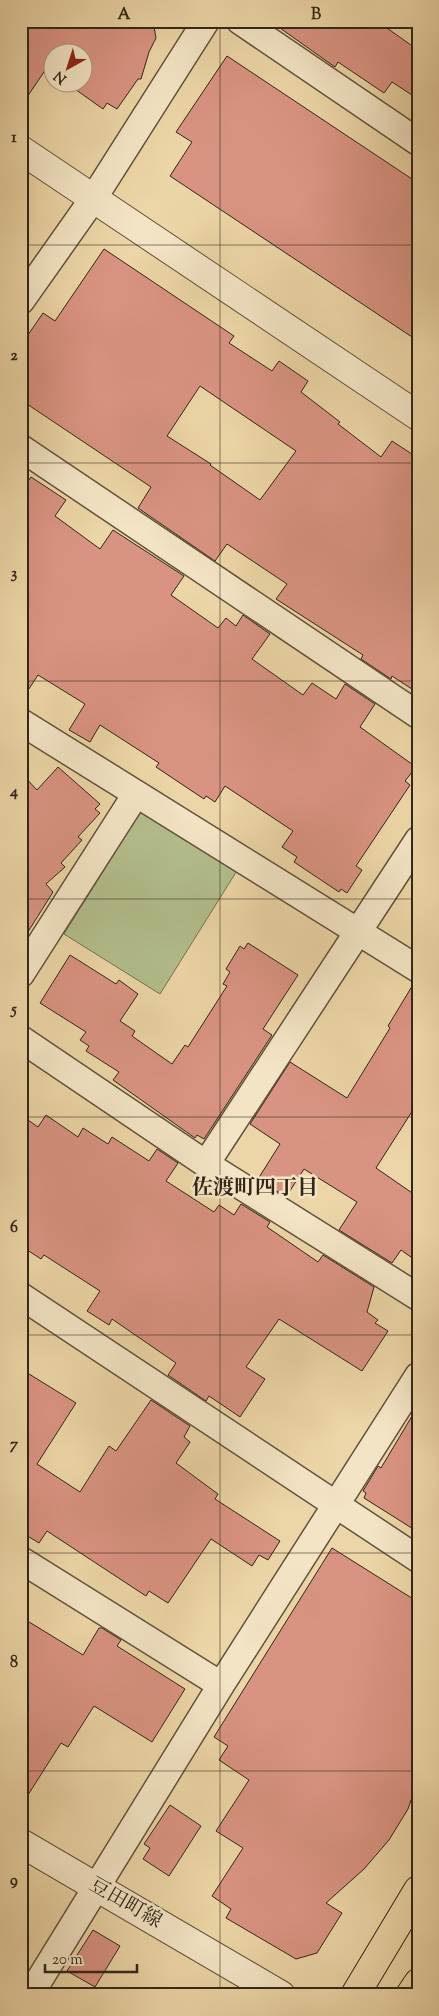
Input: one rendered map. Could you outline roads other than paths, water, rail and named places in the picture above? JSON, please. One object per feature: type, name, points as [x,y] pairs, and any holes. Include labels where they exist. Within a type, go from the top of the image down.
[{"type":"main road","points":[[354,1995],[418,1890]]},
{"type":"main road","points":[[410,1995],[418,1983]]},
{"type":"street","points":[[21,301],[93,199],[206,21]]},
{"type":"street","points":[[240,21],[418,142]]},
{"type":"street","points":[[21,150],[418,416]]},
{"type":"street","points":[[21,448],[418,714]]},
{"type":"street","points":[[21,722],[418,969]]},
{"type":"street","points":[[21,974],[136,794]]},
{"type":"street","points":[[206,1164],[418,840]]},
{"type":"street","points":[[21,1038],[206,1164],[418,1297]]},
{"type":"street","points":[[21,1296],[418,1560]]},
{"type":"street","points":[[30,1995],[221,1684],[418,1376]]},
{"type":"street","points":[[21,1560],[221,1684]]},
{"type":"street","name":"豆田町線","points":[[21,1843],[281,1995]]},
{"type":"district","name":"佐渡町四丁目","points":[[255,1189]]}]
